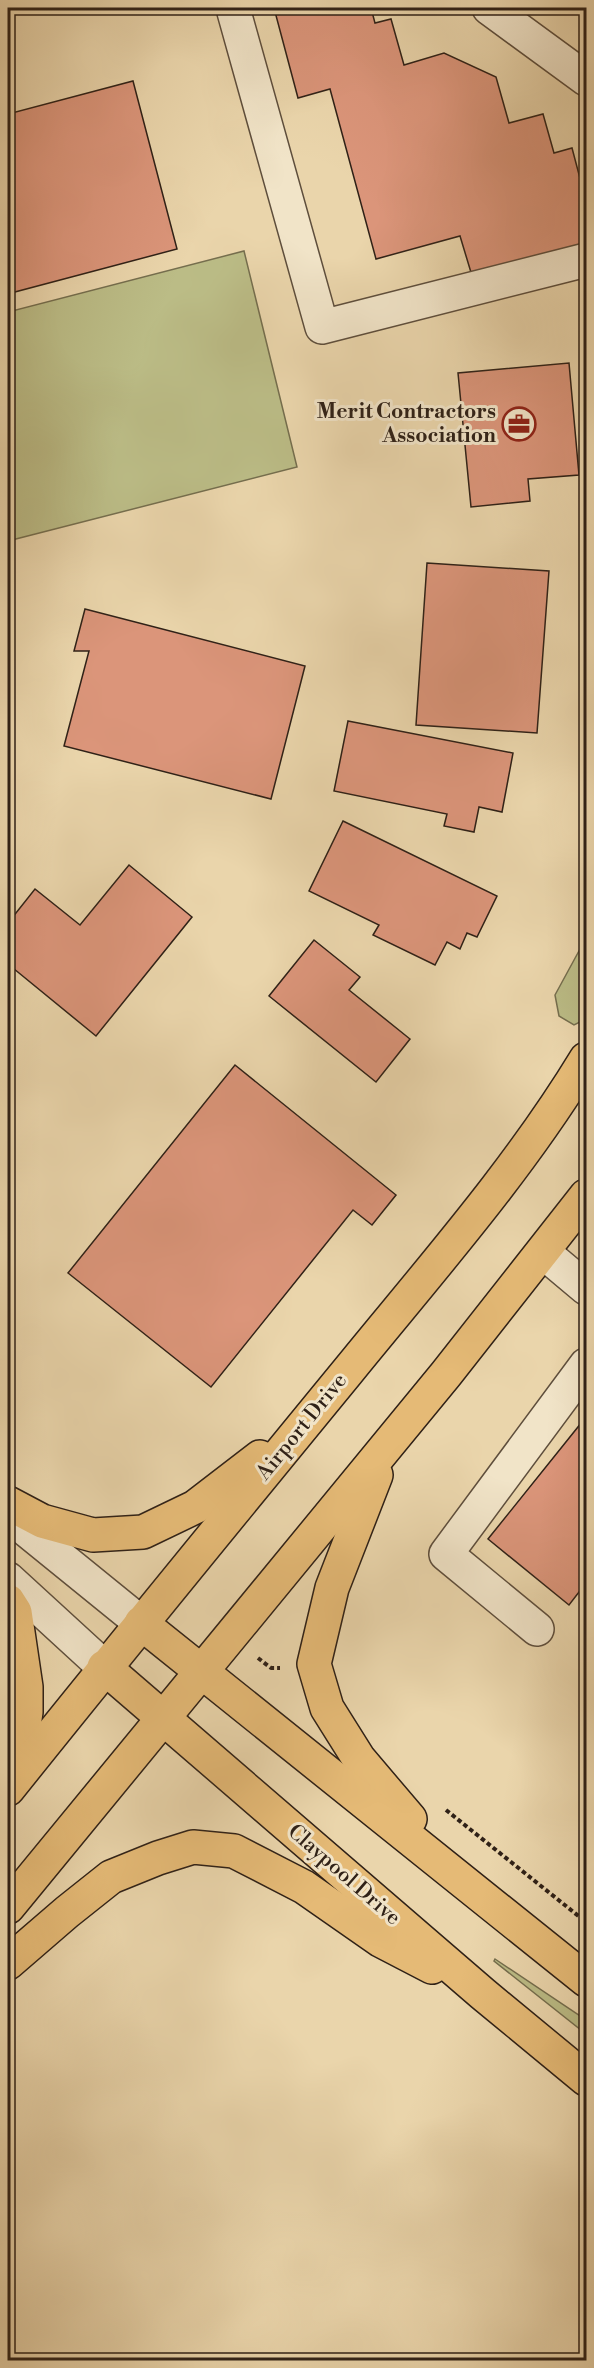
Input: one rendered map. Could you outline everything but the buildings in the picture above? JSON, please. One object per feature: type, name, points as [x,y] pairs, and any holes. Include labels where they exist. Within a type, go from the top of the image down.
[{"type":"main road","name":"Airport Drive","points":[[12,1784],[104,1667],[328,1395],[528,1146],[586,1059]]},
{"type":"main road","points":[[8,1907],[389,1443],[586,1196]]},
{"type":"main road","points":[[8,1503],[42,1521],[93,1535],[143,1532],[195,1508],[255,1461],[328,1395]]},
{"type":"main road","points":[[389,1443],[332,1588],[314,1664],[327,1708],[359,1759],[402,1811],[496,1907]]},
{"type":"main road","points":[[8,1601],[15,1612],[26,1687],[26,1712],[12,1784]]},
{"type":"main road","points":[[141,1623],[586,1980]]},
{"type":"main road","name":"Claypool Drive","points":[[104,1667],[483,1994],[586,2079]]},
{"type":"main road","points":[[8,1963],[111,1877],[193,1847],[234,1851],[304,1887],[380,1940],[483,1994]]},
{"type":"street","points":[[235,8],[234,12],[322,327],[586,260]]},
{"type":"street","points":[[489,8],[586,79]]},
{"type":"street","points":[[543,1252],[586,1288]]},
{"type":"street","points":[[537,1629],[446,1554],[586,1365]]},
{"type":"street","points":[[8,1515],[141,1623]]},
{"type":"street","points":[[8,1579],[104,1667]]},
{"type":"green space","points":[[244,251],[297,467],[8,541],[8,312]]},
{"type":"green space","points":[[586,938],[586,1019],[574,1025],[559,1016],[555,995]]},
{"type":"green space","points":[[495,1959],[586,2020],[586,2034],[494,1961]]},
{"type":"place","name":"Merit Contractors Association","points":[[519,424]]}]
